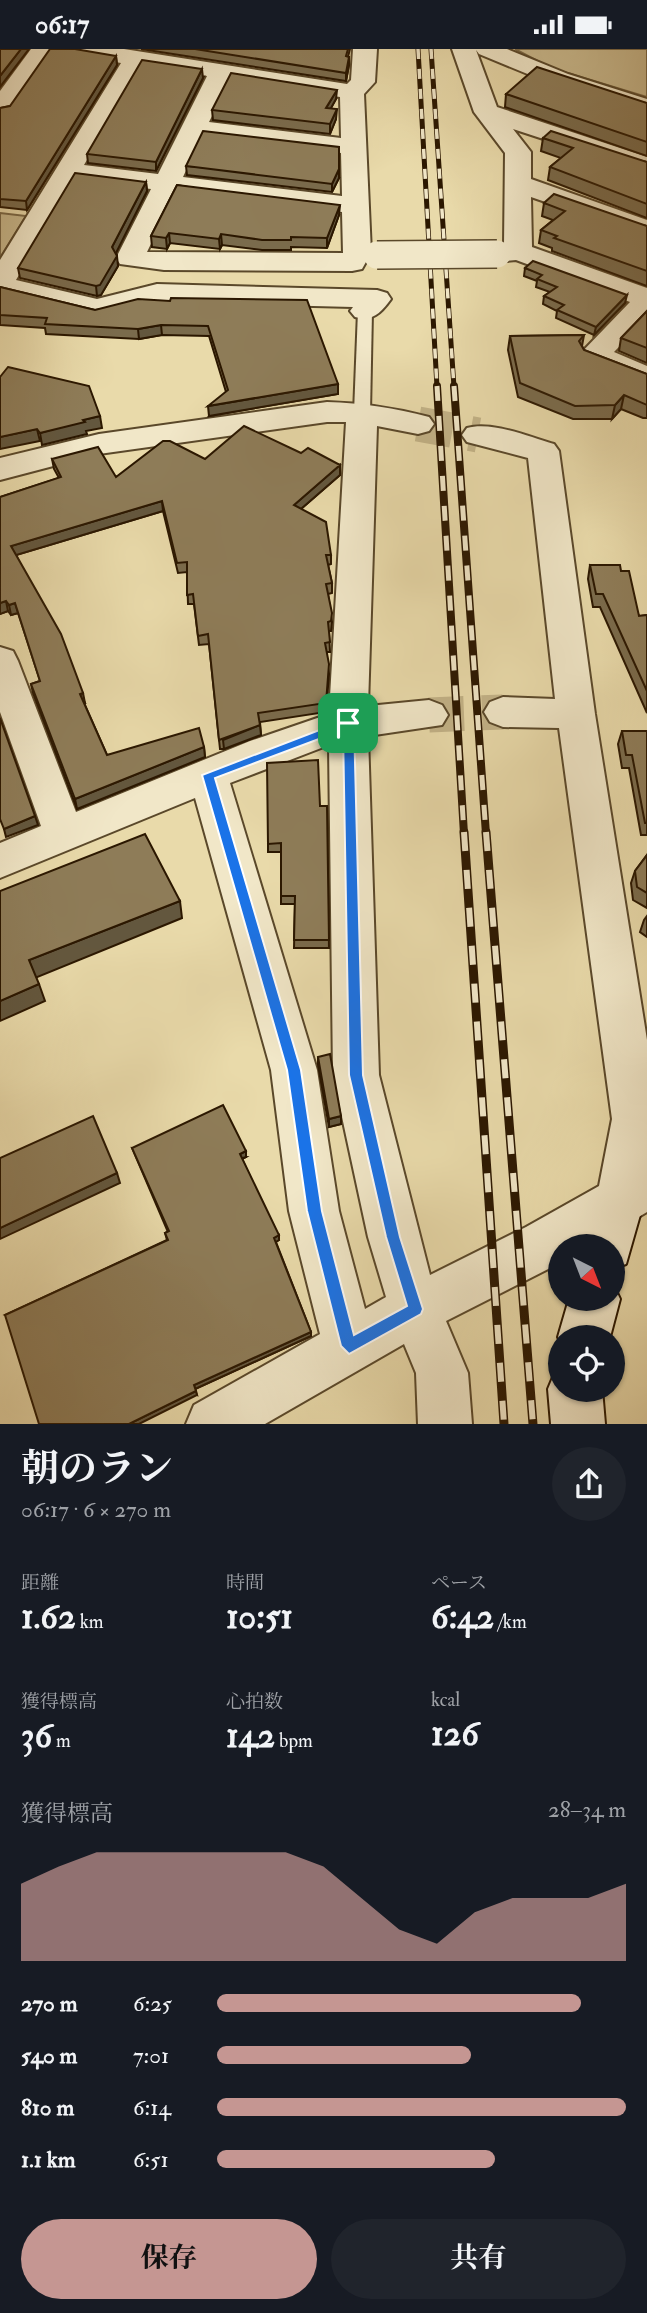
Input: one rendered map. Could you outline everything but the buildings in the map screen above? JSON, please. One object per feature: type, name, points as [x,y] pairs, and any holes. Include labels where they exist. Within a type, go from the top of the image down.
[{"type":"street","points":[[0,108],[43,49]]},
{"type":"street","points":[[79,49],[135,58],[169,55],[222,71],[352,92]]},
{"type":"street","points":[[365,49],[363,82],[352,92],[356,206],[367,254]]},
{"type":"street","points":[[464,49],[486,112],[518,152],[520,184],[508,252]]},
{"type":"street","points":[[487,49],[560,79],[647,107]]},
{"type":"street","points":[[135,58],[0,284],[97,308],[157,293],[377,299],[365,311]]},
{"type":"street","points":[[222,71],[130,258],[164,262],[352,264],[367,254],[508,252],[647,299],[594,355],[647,377]]},
{"type":"street","points":[[486,112],[647,165]]},
{"type":"street","points":[[194,128],[354,147]]},
{"type":"street","points":[[68,171],[168,181],[356,206]]},
{"type":"street","points":[[520,184],[647,229]]},
{"type":"street","points":[[0,469],[99,444],[327,412],[362,413],[418,424]]},
{"type":"street","points":[[362,413],[348,723],[356,1075],[393,1237],[415,1309],[442,1373],[446,1424]]},
{"type":"street","points":[[213,1424],[415,1309],[544,1245],[625,1211],[636,1119],[576,714],[543,451],[478,435]]},
{"type":"street","points":[[0,661],[64,834]]},
{"type":"street","points":[[503,712],[576,714]]},
{"type":"street","points":[[0,861],[208,775],[348,723],[429,715]]},
{"type":"street","points":[[208,775],[294,1070],[314,1211],[349,1346]]},
{"type":"street","points":[[576,1402],[578,1424]]},
{"type":"lane","points":[[362,413],[365,311]]},
{"type":"shaded area","points":[[515,49],[647,49],[647,97],[551,68]]},
{"type":"shaded area","points":[[0,213],[26,216],[0,258]]},
{"type":"tunnel","points":[[418,424],[478,435]]},
{"type":"tunnel","points":[[429,715],[503,712]]},
{"type":"railway","points":[[418,49],[437,387]]},
{"type":"railway","points":[[431,49],[454,387]]},
{"type":"railway","points":[[437,386],[464,834]]},
{"type":"railway","points":[[454,386],[486,834]]},
{"type":"railway","points":[[464,832],[504,1424]]},
{"type":"railway","points":[[486,832],[533,1424]]},
{"type":"route","points":[[348,723],[356,1075],[393,1237],[415,1309],[349,1346],[314,1211],[294,1070],[208,775],[348,723]]}]
